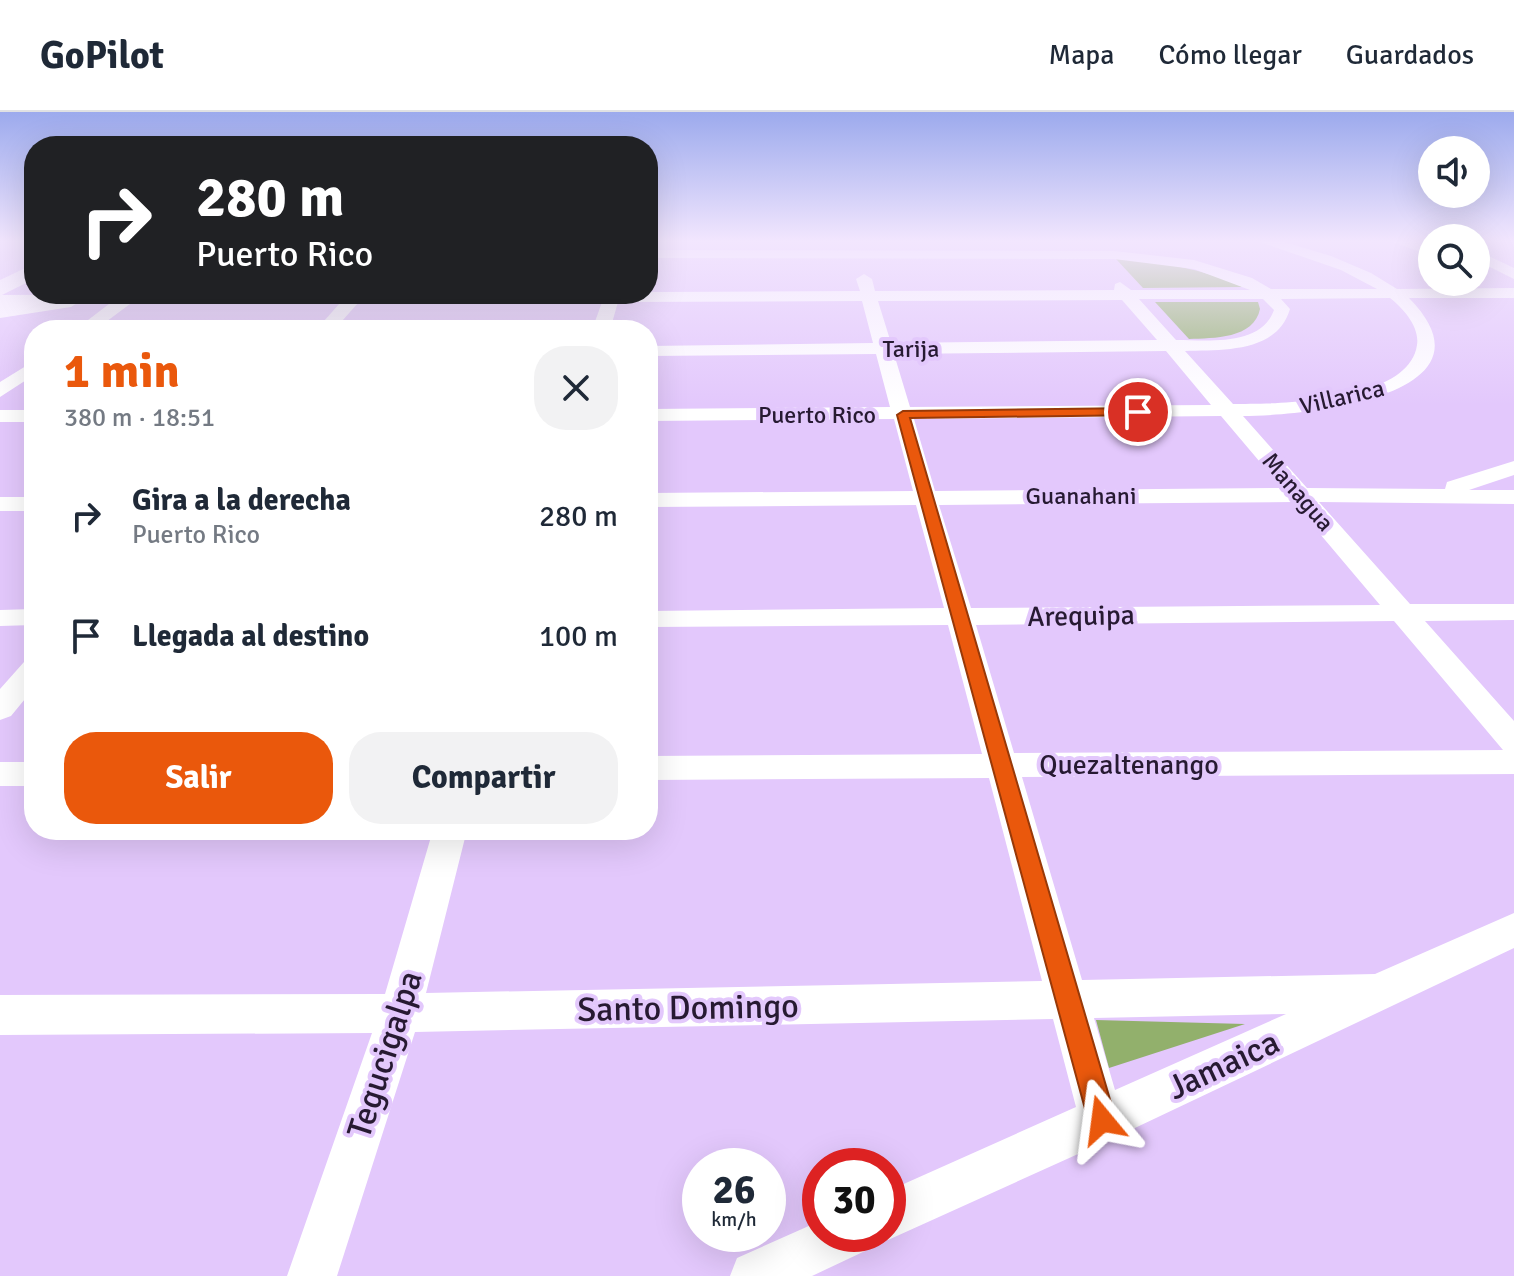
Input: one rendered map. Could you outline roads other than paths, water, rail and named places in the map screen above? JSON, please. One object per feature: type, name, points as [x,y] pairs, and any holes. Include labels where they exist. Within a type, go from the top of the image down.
[{"type":"main road","points":[[0,311],[30,304]]},
{"type":"street","points":[[870,296],[1102,1120]]},
{"type":"street","name":"Managua","points":[[1128,296],[1514,742]]},
{"type":"street","name":"Tarija","points":[[658,351],[1174,348],[1216,345],[1260,337],[1280,319],[1282,309],[1270,296]]},
{"type":"street","name":"Villarica","points":[[1227,411],[1330,405],[1395,385],[1415,370],[1425,357],[1428,345],[1425,330],[1415,314],[1396,296]]},
{"type":"street","points":[[0,300],[24,299]]},
{"type":"street","points":[[98,320],[119,304]]},
{"type":"street","points":[[334,320],[348,304]]},
{"type":"street","points":[[0,391],[24,373]]},
{"type":"street","name":"Puerto Rico","points":[[658,415],[1227,411]]},
{"type":"street","points":[[0,416],[24,416]]},
{"type":"street","points":[[1403,495],[1463,485],[1514,468]]},
{"type":"street","name":"Guanahani","points":[[658,500],[1302,495],[1514,497]]},
{"type":"street","points":[[0,504],[24,504]]},
{"type":"street","name":"Arequipa","points":[[658,619],[1514,612]]},
{"type":"street","points":[[0,618],[24,617]]},
{"type":"street","points":[[0,709],[24,681]]},
{"type":"street","name":"Quezaltenango","points":[[658,768],[1514,762]]},
{"type":"street","points":[[0,774],[24,774]]},
{"type":"street","name":"Tegucigalpa","points":[[312,1276],[400,1013],[447,840]]},
{"type":"street","name":"Jamaica","points":[[906,1208],[1514,930]]},
{"type":"street","name":"Santo Domingo","points":[[0,1015],[400,1013],[1376,993]]},
{"type":"street","points":[[755,1276],[808,1252]]}]
